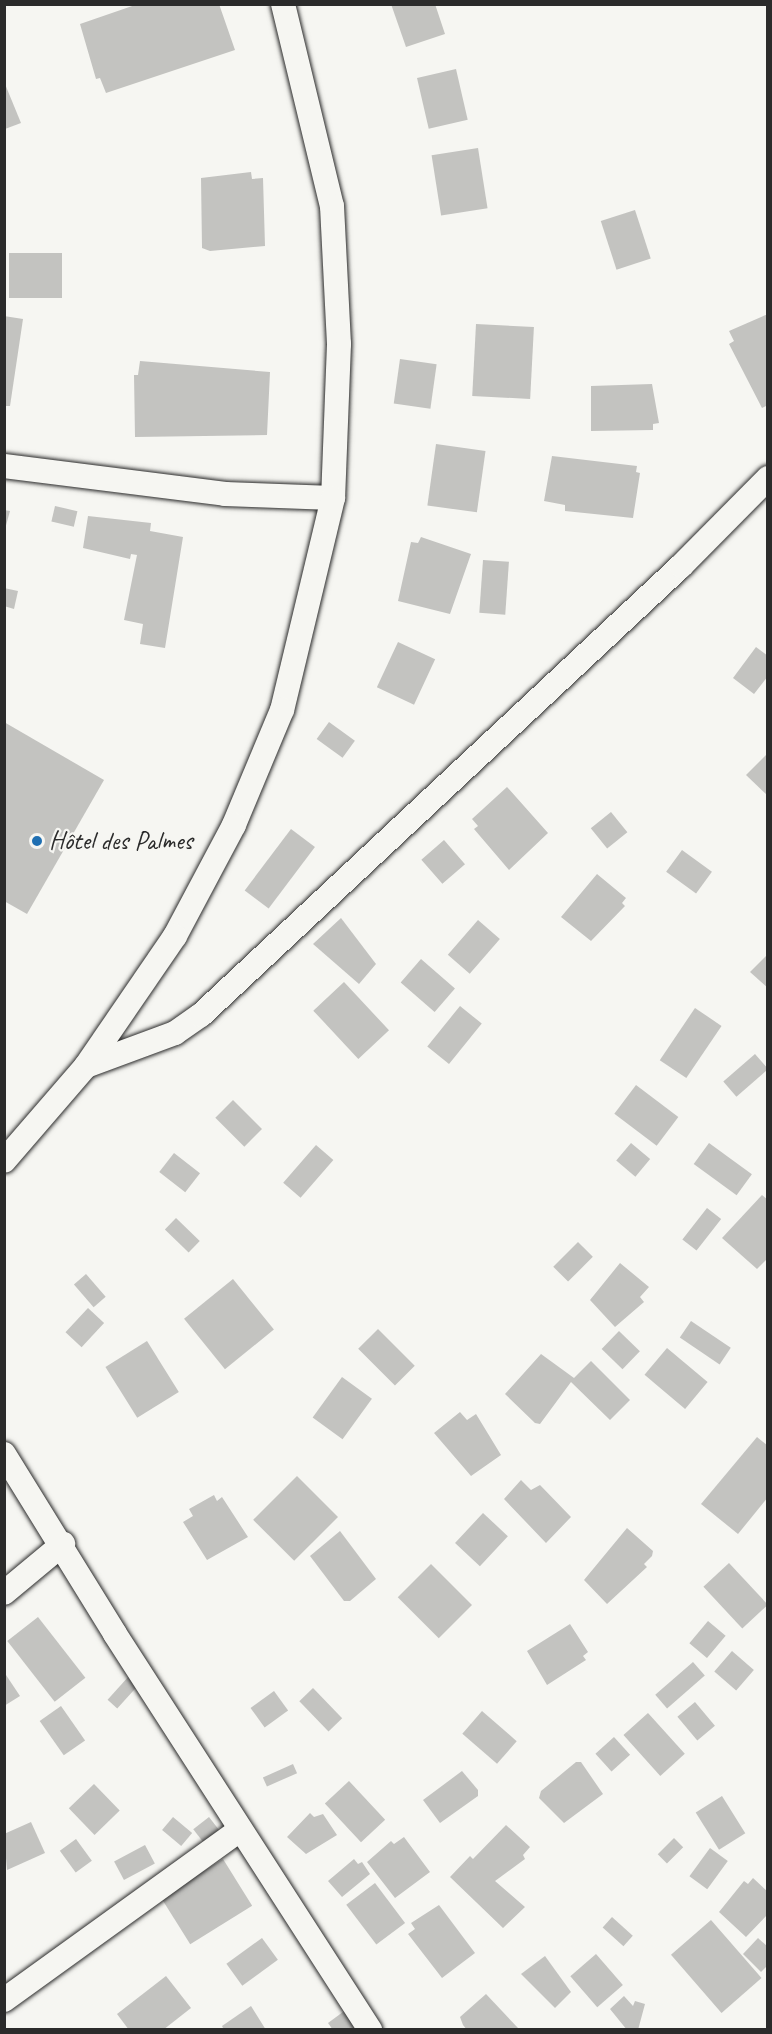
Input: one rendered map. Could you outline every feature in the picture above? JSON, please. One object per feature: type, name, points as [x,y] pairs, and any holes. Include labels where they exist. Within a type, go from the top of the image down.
[{"type":"street","points":[[4,1161],[86,1066],[175,936],[234,825],[282,710],[333,498],[339,344],[332,206],[283,4]]},
{"type":"street","points":[[4,466],[225,494],[333,498]]},
{"type":"street","points":[[86,1066],[174,1033],[201,1015],[672,574],[768,478]]},
{"type":"street","points":[[4,1454],[63,1544],[115,1634],[370,2030]]},
{"type":"street","points":[[4,1593],[63,1544]]},
{"type":"street","points":[[4,2000],[240,1830]]},
{"type":"building","points":[[138,4],[219,4],[235,50],[106,93],[100,78],[96,79],[80,24]]},
{"type":"building","points":[[391,4],[435,4],[445,34],[406,47]]},
{"type":"building","points":[[456,69],[468,120],[429,129],[417,78]]},
{"type":"building","points":[[5,84],[21,123],[5,129]]},
{"type":"building","points":[[478,148],[488,208],[441,216],[432,155]]},
{"type":"building","points":[[251,172],[252,179],[263,178],[265,246],[210,251],[202,248],[201,178]]},
{"type":"building","points":[[635,210],[651,259],[617,270],[601,221]]},
{"type":"building","points":[[9,253],[62,253],[62,298],[9,298]]},
{"type":"building","points":[[768,314],[768,405],[762,408],[729,344],[734,341],[729,331]]},
{"type":"building","points":[[4,316],[23,319],[10,406],[4,406]]},
{"type":"building","points":[[476,324],[534,327],[530,399],[472,396]]},
{"type":"building","points":[[400,359],[437,364],[430,409],[394,404]]},
{"type":"building","points":[[140,361],[270,372],[267,435],[135,437],[134,375],[138,375]]},
{"type":"building","points":[[652,384],[659,423],[653,424],[653,430],[591,431],[591,386]]},
{"type":"building","points":[[436,444],[486,451],[477,512],[427,505]]},
{"type":"building","points":[[552,456],[637,466],[636,472],[640,473],[633,518],[565,511],[565,505],[544,501]]},
{"type":"building","points":[[55,506],[77,511],[74,527],[51,522]]},
{"type":"building","points":[[4,510],[10,511],[5,529],[4,529]]},
{"type":"building","points":[[88,516],[151,523],[150,531],[183,537],[165,648],[140,644],[143,624],[124,620],[137,555],[131,554],[130,559],[83,548]]},
{"type":"building","points":[[421,537],[471,554],[450,614],[398,601],[411,542],[418,543]]},
{"type":"building","points":[[483,560],[509,562],[505,615],[479,613]]},
{"type":"building","points":[[4,588],[18,591],[14,609],[4,606]]},
{"type":"building","points":[[398,642],[435,659],[414,705],[377,687]]},
{"type":"building","points":[[756,647],[768,656],[768,676],[754,694],[733,678]]},
{"type":"building","name":"Hôtel des Palmes","points":[[4,722],[104,780],[27,914],[4,901]]},
{"type":"building","points":[[329,722],[355,741],[343,758],[317,739]]},
{"type":"building","points":[[768,753],[768,796],[746,775]]},
{"type":"building","points":[[507,787],[548,833],[509,870],[474,829],[478,826],[472,819]]},
{"type":"building","points":[[611,812],[627,832],[607,849],[591,828]]},
{"type":"building","points":[[291,829],[315,847],[269,909],[245,890]]},
{"type":"building","points":[[444,840],[465,864],[442,884],[421,860]]},
{"type":"building","points":[[682,850],[712,872],[696,894],[666,872]]},
{"type":"building","points":[[597,874],[626,898],[622,903],[625,906],[591,941],[561,917]]},
{"type":"building","points":[[341,918],[376,964],[359,984],[313,944]]},
{"type":"building","points":[[478,920],[500,939],[470,974],[448,955]]},
{"type":"building","points":[[768,954],[768,988],[750,972]]},
{"type":"building","points":[[421,959],[455,989],[435,1012],[401,982]]},
{"type":"building","points":[[344,982],[389,1030],[358,1059],[313,1011]]},
{"type":"building","points":[[460,1006],[482,1024],[449,1064],[427,1046]]},
{"type":"building","points":[[695,1008],[722,1026],[686,1078],[660,1060]]},
{"type":"building","points":[[755,1054],[768,1069],[736,1097],[723,1082]]},
{"type":"building","points":[[636,1085],[678,1117],[657,1146],[614,1114]]},
{"type":"building","points":[[233,1100],[262,1129],[244,1147],[215,1118]]},
{"type":"building","points":[[631,1143],[650,1159],[635,1177],[616,1161]]},
{"type":"building","points":[[709,1143],[752,1174],[737,1195],[694,1164]]},
{"type":"building","points":[[316,1145],[333,1160],[301,1198],[283,1183]]},
{"type":"building","points":[[174,1153],[200,1173],[185,1192],[159,1172]]},
{"type":"building","points":[[762,1195],[768,1200],[768,1258],[757,1269],[722,1238]]},
{"type":"building","points":[[707,1208],[721,1219],[697,1251],[682,1240]]},
{"type":"building","points":[[176,1218],[200,1241],[189,1252],[165,1230]]},
{"type":"building","points":[[578,1242],[593,1257],[568,1282],[553,1267]]},
{"type":"building","points":[[620,1263],[649,1287],[640,1297],[644,1302],[615,1327],[590,1300]]},
{"type":"building","points":[[86,1274],[106,1297],[94,1307],[74,1284]]},
{"type":"building","points":[[233,1279],[274,1330],[225,1369],[184,1319]]},
{"type":"building","points":[[88,1308],[104,1323],[82,1347],[65,1332]]},
{"type":"building","points":[[691,1321],[731,1348],[720,1364],[680,1338]]},
{"type":"building","points":[[378,1329],[415,1366],[395,1386],[358,1349]]},
{"type":"building","points":[[619,1331],[640,1351],[622,1369],[602,1349]]},
{"type":"building","points":[[147,1341],[179,1392],[137,1418],[105,1367]]},
{"type":"building","points":[[667,1348],[708,1382],[685,1409],[645,1375]]},
{"type":"building","points":[[541,1354],[574,1378],[591,1361],[630,1400],[610,1420],[571,1382],[540,1424],[535,1423],[505,1394]]},
{"type":"building","points":[[342,1377],[372,1399],[343,1439],[313,1417]]},
{"type":"building","points":[[460,1412],[467,1420],[476,1414],[501,1455],[471,1476],[434,1433]]},
{"type":"building","points":[[757,1437],[768,1446],[768,1497],[738,1534],[701,1504]]},
{"type":"building","points":[[297,1476],[338,1517],[294,1561],[253,1520]]},
{"type":"building","points":[[521,1480],[531,1490],[540,1485],[571,1517],[546,1543],[504,1499]]},
{"type":"building","points":[[214,1495],[217,1501],[222,1497],[248,1537],[207,1560],[183,1522],[193,1516],[189,1509]]},
{"type":"building","points":[[483,1513],[508,1536],[480,1566],[455,1543]]},
{"type":"building","points":[[627,1528],[653,1551],[652,1556],[644,1564],[647,1567],[607,1604],[584,1580]]},
{"type":"building","points":[[340,1531],[376,1579],[350,1601],[344,1601],[310,1556]]},
{"type":"building","points":[[729,1563],[768,1605],[742,1629],[703,1587]]},
{"type":"building","points":[[431,1564],[472,1605],[439,1638],[398,1597]]},
{"type":"building","points":[[38,1617],[85,1678],[55,1702],[7,1641]]},
{"type":"building","points":[[708,1621],[726,1636],[707,1658],[689,1643]]},
{"type":"building","points":[[570,1624],[588,1652],[583,1656],[586,1660],[547,1685],[527,1651]]},
{"type":"building","points":[[732,1651],[754,1670],[736,1690],[714,1671]]},
{"type":"building","points":[[693,1662],[705,1676],[667,1708],[655,1695]]},
{"type":"building","points":[[4,1672],[20,1696],[4,1706]]},
{"type":"building","points":[[129,1676],[139,1685],[117,1708],[108,1700]]},
{"type":"building","points":[[313,1688],[342,1718],[329,1731],[299,1701]]},
{"type":"building","points":[[274,1691],[288,1710],[265,1727],[251,1708]]},
{"type":"building","points":[[695,1702],[715,1726],[697,1741],[677,1717]]},
{"type":"building","points":[[61,1706],[85,1740],[64,1755],[40,1721]]},
{"type":"building","points":[[482,1711],[517,1741],[497,1764],[462,1734]]},
{"type":"building","points":[[648,1713],[685,1754],[660,1776],[623,1735]]},
{"type":"building","points":[[614,1737],[630,1755],[611,1772],[595,1754]]},
{"type":"building","points":[[576,1762],[581,1762],[603,1794],[564,1823],[539,1798],[541,1791]]},
{"type":"building","points":[[293,1764],[297,1773],[267,1787],[263,1777]]},
{"type":"building","points":[[462,1771],[478,1790],[478,1796],[440,1823],[423,1800]]},
{"type":"building","points":[[349,1781],[385,1820],[361,1842],[325,1804]]},
{"type":"building","points":[[94,1784],[120,1811],[95,1835],[69,1808]]},
{"type":"building","points":[[722,1796],[745,1833],[719,1850],[696,1812]]},
{"type":"building","points":[[310,1813],[314,1817],[323,1814],[337,1835],[306,1854],[287,1837]]},
{"type":"building","points":[[173,1817],[192,1833],[181,1846],[162,1830]]},
{"type":"building","points":[[209,1817],[220,1831],[204,1843],[193,1829]]},
{"type":"building","points":[[31,1822],[45,1853],[7,1870],[4,1834]]},
{"type":"building","points":[[506,1825],[530,1847],[523,1855],[525,1859],[495,1881],[525,1907],[503,1928],[450,1877],[470,1856],[473,1859]]},
{"type":"building","points":[[404,1837],[430,1872],[395,1898],[367,1862],[391,1841],[394,1844]]},
{"type":"building","points":[[674,1838],[683,1847],[667,1863],[658,1854]]},
{"type":"building","points":[[76,1839],[92,1861],[76,1873],[60,1851]]},
{"type":"building","points":[[145,1845],[155,1864],[124,1880],[114,1861]]},
{"type":"building","points":[[710,1848],[728,1861],[707,1889],[689,1876]]},
{"type":"building","points":[[223,1859],[252,1906],[190,1944],[161,1898]]},
{"type":"building","points":[[354,1859],[358,1864],[362,1862],[370,1874],[342,1897],[328,1881]]},
{"type":"building","points":[[753,1878],[768,1892],[768,1914],[746,1937],[719,1912],[744,1881],[748,1884]]},
{"type":"building","points":[[375,1883],[405,1923],[376,1945],[346,1905]]},
{"type":"building","points":[[439,1905],[475,1953],[442,1978],[408,1934],[415,1929],[411,1923]]},
{"type":"building","points":[[612,1917],[633,1936],[623,1946],[603,1927]]},
{"type":"building","points":[[711,1920],[762,1978],[722,2013],[671,1955]]},
{"type":"building","points":[[262,1938],[278,1960],[242,1986],[226,1964]]},
{"type":"building","points":[[758,1938],[768,1947],[768,1965],[761,1972],[743,1954]]},
{"type":"building","points":[[596,1954],[623,1985],[597,2007],[570,1976]]},
{"type":"building","points":[[545,1956],[571,1992],[555,2008],[521,1974]]},
{"type":"building","points":[[166,1976],[191,2008],[163,2030],[129,2030],[117,2014]]},
{"type":"building","points":[[486,1994],[518,2028],[517,2030],[467,2030],[460,2017]]},
{"type":"building","points":[[624,1996],[633,2006],[635,2001],[645,2004],[638,2030],[627,2030],[610,2009]]},
{"type":"building","points":[[251,2006],[266,2030],[224,2030],[222,2026]]},
{"type":"building","points":[[347,2009],[362,2030],[333,2030],[328,2023]]},
{"type":"place","name":"Hôtel des Palmes","points":[[37,841]]}]
